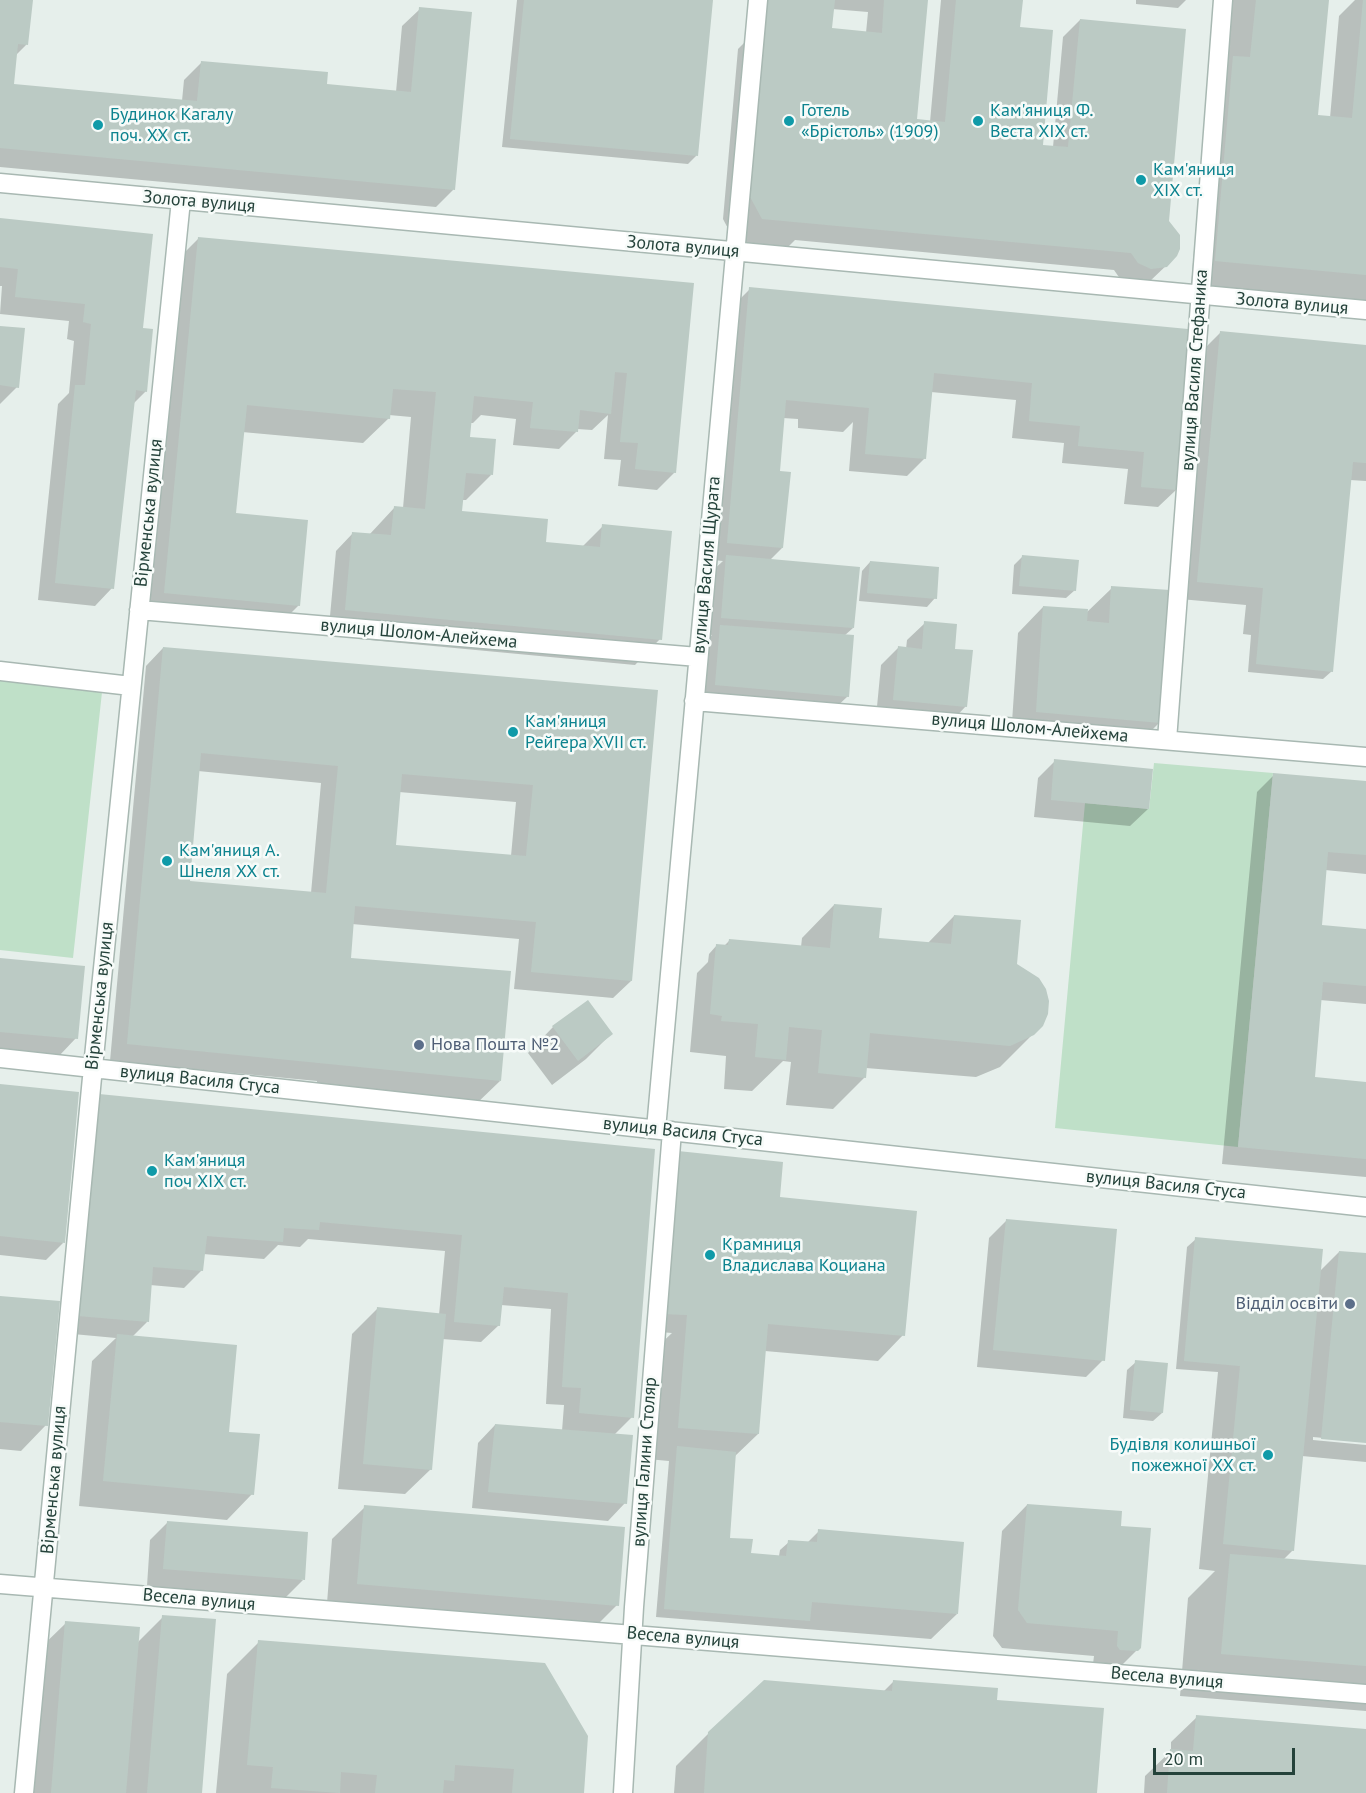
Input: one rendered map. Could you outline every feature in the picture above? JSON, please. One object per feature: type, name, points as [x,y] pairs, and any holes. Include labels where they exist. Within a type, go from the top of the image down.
[{"type":"street","name":"вулиця Василя Щурата","points":[[664,1130],[694,701],[758,0]]},
{"type":"street","name":"вулиця Василя Стефаника","points":[[1167,740],[1223,0]]},
{"type":"street","name":"Золота вулиця","points":[[0,183],[1366,310]]},
{"type":"street","name":"Вірменська вулиця","points":[[24,1793],[93,1068],[181,200]]},
{"type":"street","name":"вулиця Шолом-Алейхема","points":[[139,610],[698,657]]},
{"type":"street","points":[[0,671],[132,686]]},
{"type":"street","name":"вулиця Шолом-Алейхема","points":[[694,701],[1366,756]]},
{"type":"street","name":"вулиця Василя Стуса","points":[[0,1058],[1366,1207]]},
{"type":"street","name":"вулиця Галини Столяр","points":[[623,1793],[664,1130]]},
{"type":"street","name":"Весела вулиця","points":[[0,1584],[1366,1694]]},
{"type":"green space","points":[[0,671],[103,683],[73,958],[0,950]]},
{"type":"green space","points":[[1154,763],[1273,773],[1238,1147],[1055,1128],[1085,803],[1149,809]]},
{"type":"building","points":[[0,0],[33,0],[28,45],[18,44],[14,84],[197,101],[201,61],[328,72],[327,84],[411,92],[419,7],[472,12],[455,190],[0,148]]},
{"type":"building","points":[[524,0],[713,0],[698,156],[510,139]]},
{"type":"building","points":[[765,0],[835,0],[832,28],[882,33],[884,0],[928,0],[917,119],[945,122],[956,0],[1023,0],[1020,27],[1053,30],[1043,145],[1068,147],[1080,19],[1186,29],[1169,221],[1180,235],[1180,249],[1177,256],[1167,267],[1151,269],[1138,263],[1131,253],[762,219],[748,193]]},
{"type":"building","points":[[1256,0],[1329,0],[1318,115],[1352,118],[1363,0],[1366,0],[1366,275],[1215,261],[1233,56],[1250,57]]},
{"type":"building","points":[[0,218],[153,234],[143,328],[153,329],[147,392],[136,390],[114,589],[55,583],[75,385],[85,385],[91,324],[83,322],[85,304],[15,297],[18,269],[0,267]]},
{"type":"building","points":[[198,237],[694,283],[676,473],[635,469],[638,443],[620,442],[627,373],[615,372],[611,414],[580,410],[578,432],[530,428],[533,402],[474,396],[470,437],[496,439],[493,475],[466,473],[462,511],[548,519],[546,542],[600,547],[602,524],[672,531],[662,640],[345,610],[352,532],[391,535],[394,506],[425,509],[436,392],[393,389],[390,419],[247,405],[236,513],[308,520],[300,606],[164,593]]},
{"type":"building","points":[[749,287],[1188,329],[1177,490],[1141,487],[1144,452],[1078,446],[1080,426],[1029,421],[1032,383],[934,373],[926,459],[865,454],[869,408],[786,400],[780,471],[791,472],[783,548],[727,543]]},
{"type":"building","points":[[0,326],[25,328],[19,388],[0,385]]},
{"type":"building","points":[[1220,331],[1366,345],[1366,463],[1353,462],[1333,672],[1256,664],[1263,588],[1197,582]]},
{"type":"building","points":[[726,555],[860,567],[854,628],[721,618]]},
{"type":"building","points":[[1022,555],[1079,560],[1076,591],[1019,586]]},
{"type":"building","points":[[870,561],[939,567],[937,599],[867,593]]},
{"type":"building","points":[[1111,586],[1170,590],[1161,723],[1036,712],[1043,606],[1088,609],[1087,621],[1109,623]]},
{"type":"building","points":[[924,621],[957,624],[955,649],[973,650],[967,707],[893,700],[898,646],[922,649]]},
{"type":"building","points":[[720,625],[854,635],[849,697],[715,685]]},
{"type":"building","points":[[163,647],[658,690],[632,981],[531,972],[536,922],[355,906],[351,958],[511,971],[501,1081],[127,1044]],"holes":[[[201,753],[338,766],[326,893],[190,881]],[[402,774],[533,785],[526,856],[396,845]]]},
{"type":"building","points":[[1054,759],[1153,769],[1149,809],[1051,800]]},
{"type":"building","points":[[1273,773],[1366,781],[1366,855],[1328,852],[1322,925],[1366,929],[1366,986],[1323,982],[1315,1077],[1366,1082],[1366,1159],[1238,1147]]},
{"type":"building","points":[[834,904],[882,908],[879,938],[951,944],[954,915],[1021,920],[1017,964],[1039,978],[1046,989],[1049,1001],[1048,1014],[1043,1026],[1034,1035],[1010,1046],[870,1033],[866,1078],[818,1073],[822,1030],[789,1027],[786,1060],[755,1057],[758,1024],[721,1021],[722,1016],[710,1014],[716,944],[728,945],[729,939],[830,948]]},
{"type":"building","points":[[0,958],[85,966],[78,1039],[0,1032]]},
{"type":"building","points":[[588,1000],[613,1034],[578,1061],[552,1026]]},
{"type":"building","points":[[0,1084],[79,1092],[65,1243],[0,1236]]},
{"type":"building","points":[[99,1094],[655,1149],[634,1418],[579,1413],[581,1388],[562,1387],[568,1293],[504,1287],[500,1326],[454,1322],[462,1235],[320,1222],[319,1230],[284,1228],[283,1242],[207,1236],[203,1271],[153,1267],[149,1322],[78,1316]]},
{"type":"building","points":[[678,1151],[783,1162],[780,1197],[917,1211],[905,1336],[768,1324],[759,1434],[678,1428],[687,1315],[663,1314]]},
{"type":"building","points":[[1006,1219],[1117,1229],[1105,1361],[993,1350]]},
{"type":"building","name":"Будівля колишньої пожежної XX ст.","points":[[1195,1237],[1323,1249],[1294,1551],[1223,1544],[1240,1366],[1184,1361]]},
{"type":"building","points":[[1339,1251],[1366,1253],[1366,1443],[1321,1439]]},
{"type":"building","points":[[0,1296],[60,1301],[48,1426],[0,1422]]},
{"type":"building","points":[[377,1307],[446,1314],[432,1470],[363,1464]]},
{"type":"building","points":[[117,1334],[237,1345],[229,1432],[260,1434],[254,1495],[103,1481]]},
{"type":"building","points":[[1135,1360],[1168,1363],[1163,1413],[1130,1410]]},
{"type":"building","points":[[495,1424],[633,1435],[627,1504],[488,1492]]},
{"type":"building","points":[[677,1446],[736,1452],[730,1538],[753,1539],[751,1553],[786,1556],[788,1540],[817,1542],[818,1529],[964,1542],[958,1614],[812,1602],[810,1621],[664,1609]]},
{"type":"building","points":[[1027,1504],[1122,1511],[1121,1526],[1151,1528],[1141,1648],[1138,1651],[1120,1650],[1117,1646],[1118,1631],[1027,1623],[1018,1610]]},
{"type":"building","points":[[364,1505],[625,1527],[619,1606],[357,1584]]},
{"type":"building","points":[[167,1521],[308,1532],[305,1580],[163,1569]]},
{"type":"building","points":[[1230,1554],[1366,1565],[1366,1666],[1221,1654]]},
{"type":"building","points":[[162,1615],[216,1619],[202,1793],[147,1793]]},
{"type":"building","points":[[65,1621],[140,1627],[126,1793],[51,1793]]},
{"type":"building","points":[[258,1640],[545,1663],[588,1736],[584,1793],[512,1793],[514,1769],[455,1765],[454,1781],[444,1780],[443,1793],[375,1793],[377,1775],[341,1772],[340,1793],[271,1788],[273,1767],[247,1765]]},
{"type":"building","points":[[764,1680],[892,1691],[893,1680],[998,1688],[997,1700],[1104,1708],[1097,1793],[704,1793],[708,1732]]},
{"type":"building","points":[[1196,1715],[1366,1729],[1366,1793],[1167,1793],[1170,1749],[1193,1751]]},
{"type":"place","name":"Готель «Брістоль» (1909)","points":[[789,121]]},
{"type":"place","name":"Кам'яниця Ф. Веста XIX ст.","points":[[978,121]]},
{"type":"place","name":"Будинок Кагалу поч. XX ст.","points":[[98,125]]},
{"type":"place","name":"Кам'яниця XIX ст.","points":[[1141,180]]},
{"type":"place","name":"Кам'яниця Рейгера XVII ст.","points":[[513,732]]},
{"type":"place","name":"Кам'яниця А. Шнеля XX cт.","points":[[167,861]]},
{"type":"place","name":"Нова Пошта №2","points":[[419,1045]]},
{"type":"place","name":"Кам'яниця поч XIX ст.","points":[[152,1171]]},
{"type":"place","name":"Крамниця Владислава Коциана","points":[[710,1255]]},
{"type":"place","name":"Відділ освіти","points":[[1350,1304]]},
{"type":"place","name":"Будівля колишньої пожежної XX ст.","points":[[1268,1455]]}]
